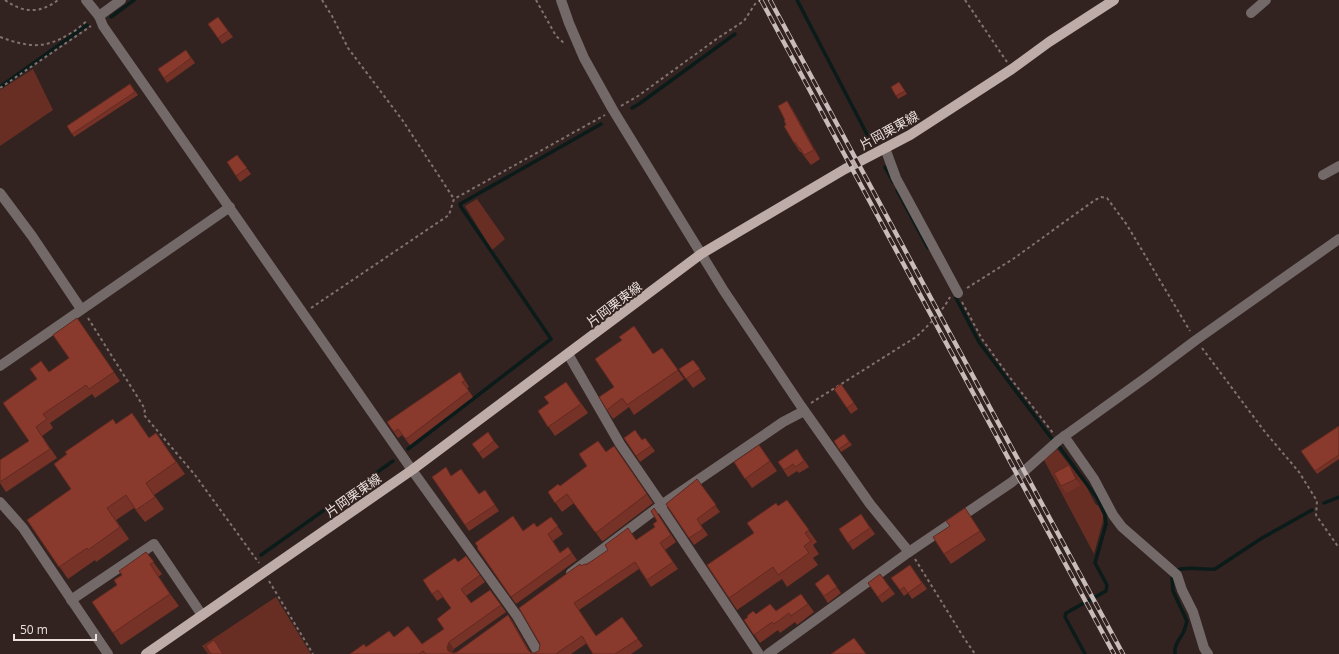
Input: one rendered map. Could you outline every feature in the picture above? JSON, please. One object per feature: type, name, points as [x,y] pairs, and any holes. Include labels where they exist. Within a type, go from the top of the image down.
[{"type":"main road","name":"片岡栗東線","points":[[146,654],[412,470],[701,254],[845,169],[910,135],[1012,69],[1055,38],[1114,0]]},
{"type":"street","points":[[86,0],[99,16],[103,26],[442,512],[539,654]]},
{"type":"street","points":[[99,16],[121,0]]},
{"type":"street","points":[[561,0],[584,58],[613,110],[728,297],[804,411],[870,504],[909,552]]},
{"type":"street","points":[[1251,13],[1266,0]]},
{"type":"street","points":[[885,148],[896,178],[958,293]]},
{"type":"street","points":[[1323,175],[1339,166]]},
{"type":"street","points":[[0,193],[32,236],[82,309]]},
{"type":"street","points":[[0,366],[230,208]]},
{"type":"street","points":[[768,654],[909,552],[1012,482],[1061,438],[1339,239]]},
{"type":"street","points":[[568,354],[620,444],[759,654]]},
{"type":"street","points":[[565,576],[661,505],[783,422],[804,411]]},
{"type":"street","points":[[1061,438],[1094,479],[1113,515],[1122,527],[1177,575],[1182,590],[1193,612],[1204,648],[1208,654]]},
{"type":"street","points":[[0,502],[22,528],[108,654]]},
{"type":"street","points":[[71,600],[154,544],[202,615]]},
{"type":"street","points":[[512,615],[523,606]]},
{"type":"path","points":[[4,0],[12,5],[26,10],[38,10],[58,0]]},
{"type":"path","points":[[322,0],[348,48],[403,121],[454,199]]},
{"type":"path","points":[[536,0],[556,36],[564,44]]},
{"type":"path","points":[[303,313],[449,215],[454,199],[638,96],[744,21],[755,4],[761,0]]},
{"type":"path","points":[[965,0],[1012,69]]},
{"type":"path","points":[[0,37],[34,46],[53,42],[72,33],[99,16]]},
{"type":"path","points":[[0,88],[99,16]]},
{"type":"path","points":[[804,411],[808,405],[916,337],[924,330],[946,303],[951,294],[958,293],[1013,259],[1095,200],[1101,197],[1106,198],[1126,225],[1196,340],[1265,432],[1299,472],[1317,501],[1316,515],[1339,548]]},
{"type":"path","points":[[958,293],[982,339],[1008,375],[1061,438]]},
{"type":"path","points":[[82,309],[145,409],[144,415],[195,475],[259,562],[264,573],[313,654]]},
{"type":"path","points":[[909,552],[917,562],[975,654]]},
{"type":"shaded area","points":[[33,69],[53,110],[0,146],[0,90]]},
{"type":"shaded area","points":[[477,199],[505,239],[492,250],[465,206]]},
{"type":"shaded area","points":[[1057,449],[1086,486],[1096,505],[1098,505],[1103,514],[1103,521],[1094,554],[1044,460]]},
{"type":"shaded area","points":[[276,597],[311,654],[208,654],[202,646]]},
{"type":"building","points":[[218,17],[228,31],[218,38],[208,24]]},
{"type":"building","points":[[186,50],[191,58],[164,78],[158,69]]},
{"type":"building","points":[[899,82],[905,91],[896,96],[891,87]]},
{"type":"building","points":[[130,84],[135,92],[72,134],[67,126]]},
{"type":"building","points":[[787,101],[814,150],[804,155],[795,142],[794,143],[784,126],[786,125],[785,120],[778,106]]},
{"type":"building","points":[[237,155],[247,168],[236,176],[227,162]]},
{"type":"building","points":[[77,318],[114,372],[89,389],[86,385],[43,414],[47,419],[36,427],[50,449],[0,482],[0,460],[29,441],[3,403],[37,379],[30,369],[41,361],[49,372],[69,358],[53,335]]},
{"type":"building","points":[[634,326],[653,354],[662,348],[678,370],[627,405],[622,398],[607,410],[599,397],[614,387],[595,359],[622,340],[619,337]]},
{"type":"building","points":[[693,360],[700,369],[686,379],[679,369]]},
{"type":"building","points":[[460,372],[465,381],[462,382],[469,391],[406,439],[398,429],[394,432],[387,422]]},
{"type":"building","points":[[566,382],[581,404],[548,427],[538,411],[549,403],[544,397]]},
{"type":"building","points":[[841,384],[854,403],[847,408],[834,389]]},
{"type":"building","points":[[132,413],[149,438],[156,433],[176,462],[146,483],[155,497],[136,510],[126,495],[107,508],[120,527],[88,550],[87,548],[59,567],[27,520],[71,489],[54,464],[67,454],[65,452],[113,419],[116,424]]},
{"type":"building","points":[[1339,426],[1339,455],[1315,471],[1301,451]]},
{"type":"building","points":[[635,430],[642,440],[645,438],[651,446],[636,456],[624,438]]},
{"type":"building","points":[[488,432],[494,441],[479,453],[472,444]]},
{"type":"building","points":[[844,434],[849,442],[839,449],[834,441]]},
{"type":"building","points":[[598,441],[606,452],[614,446],[647,494],[595,532],[567,494],[555,503],[548,492],[558,484],[560,486],[587,466],[579,454]]},
{"type":"building","points":[[759,445],[770,461],[745,479],[734,462]]},
{"type":"building","points":[[797,449],[804,461],[795,467],[793,464],[784,470],[778,462]]},
{"type":"building","points":[[1069,465],[1076,479],[1061,486],[1054,473]]},
{"type":"building","points":[[446,467],[451,476],[461,469],[479,494],[485,490],[495,505],[465,525],[432,477]]},
{"type":"building","points":[[697,479],[716,505],[697,519],[703,529],[689,538],[666,504]]},
{"type":"building","points":[[787,500],[809,530],[805,533],[811,541],[804,546],[809,553],[778,575],[773,567],[729,598],[707,565],[754,533],[747,523],[776,503],[778,506]]},
{"type":"building","points":[[654,508],[671,535],[660,543],[673,562],[647,580],[635,562],[574,603],[596,636],[622,617],[638,639],[615,654],[593,654],[582,636],[557,653],[558,654],[426,654],[423,651],[419,654],[350,654],[364,644],[366,647],[389,631],[394,637],[408,626],[422,644],[444,629],[437,619],[451,608],[438,590],[432,594],[423,580],[455,558],[458,562],[466,556],[480,575],[461,589],[471,603],[490,590],[501,605],[449,642],[447,647],[448,651],[453,653],[457,652],[508,615],[528,650],[531,653],[539,651],[540,644],[519,608],[580,564],[581,566],[586,565],[608,550],[605,545],[628,528],[636,540],[655,527],[653,524],[657,521],[651,511]]},
{"type":"building","points":[[965,508],[980,531],[944,554],[933,537],[950,526],[946,521]]},
{"type":"building","points":[[861,514],[870,528],[848,543],[839,529]]},
{"type":"building","points":[[513,516],[523,531],[534,523],[537,527],[551,517],[558,526],[548,534],[560,553],[568,547],[572,553],[511,597],[475,543]]},
{"type":"building","points":[[146,552],[154,562],[150,564],[170,594],[113,633],[92,602],[117,585],[114,580],[122,575],[119,571]]},
{"type":"building","points":[[910,565],[922,583],[908,593],[904,587],[900,590],[891,578]]},
{"type":"building","points":[[828,574],[837,587],[824,596],[815,584]]},
{"type":"building","points":[[880,574],[890,588],[878,597],[868,583]]},
{"type":"building","points":[[801,594],[808,604],[791,616],[789,613],[774,624],[772,622],[754,635],[744,620],[753,611],[756,614],[770,604],[776,611]]},
{"type":"building","points":[[854,638],[866,654],[831,654]]},
{"type":"building","points":[[214,640],[223,654],[211,654],[206,646]]},
{"type":"waterway","points":[[111,17],[134,0]]},
{"type":"waterway","points":[[797,0],[871,142]]},
{"type":"waterway","points":[[0,87],[87,25]]},
{"type":"waterway","points":[[632,108],[735,34]]},
{"type":"waterway","points":[[408,449],[551,339],[460,204],[601,124]]},
{"type":"waterway","points":[[885,167],[893,182]]},
{"type":"waterway","points":[[897,190],[928,248]]},
{"type":"waterway","points":[[956,298],[979,342],[1052,439]]},
{"type":"waterway","points":[[1058,445],[1097,498],[1105,515],[1106,524],[1095,563],[1107,585],[1106,591],[1066,613],[1065,617],[1085,654]]},
{"type":"waterway","points":[[261,555],[393,461]]},
{"type":"waterway","points":[[1324,503],[1339,497]]},
{"type":"waterway","points":[[1177,570],[1187,568],[1215,569],[1262,538],[1312,510]]},
{"type":"waterway","points":[[1172,578],[1173,591],[1187,621],[1184,632],[1176,645],[1175,654]]},
{"type":"railway","points":[[761,0],[1114,654]]},
{"type":"railway","points":[[770,0],[1123,654]]}]
